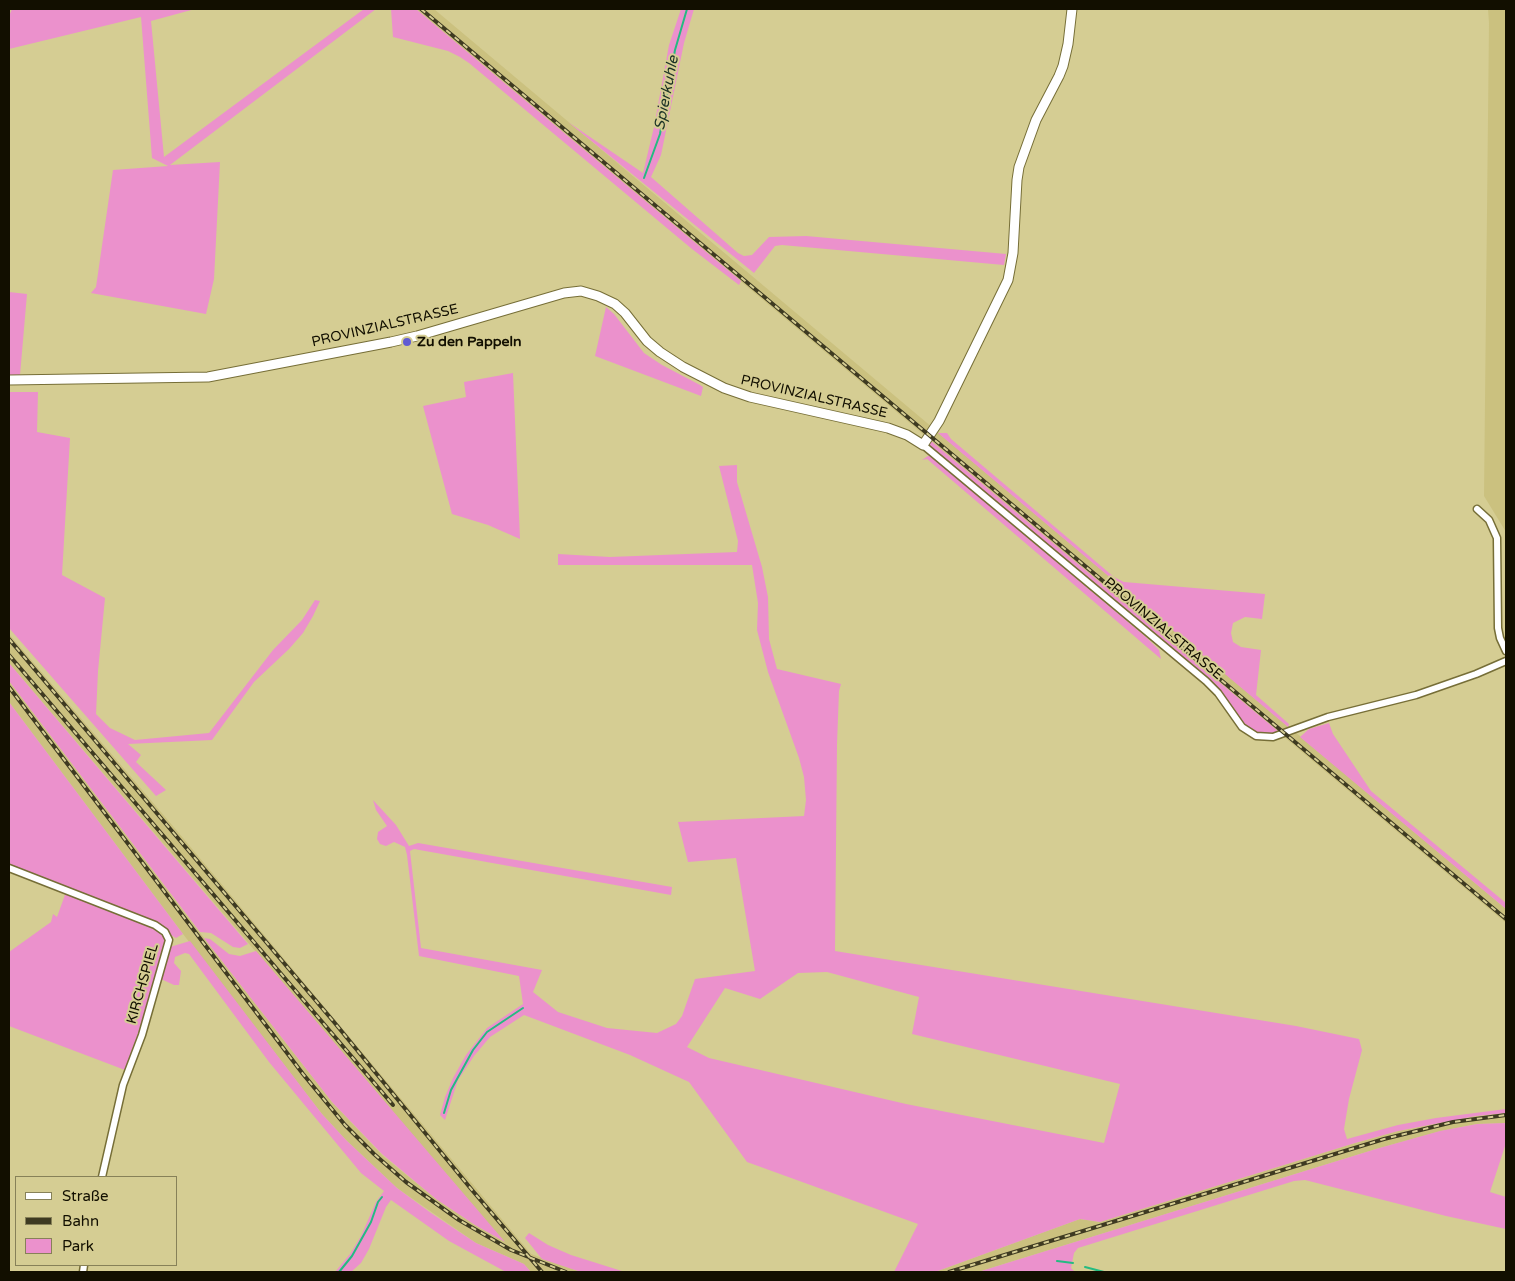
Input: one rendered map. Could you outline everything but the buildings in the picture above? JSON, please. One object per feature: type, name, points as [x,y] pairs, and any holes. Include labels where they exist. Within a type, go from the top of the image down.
[{"type":"street","points":[[923,445],[939,421],[1008,280],[1012,253],[1017,180],[1020,167],[1036,120],[1063,66],[1068,44],[1072,9]]},
{"type":"street","name":"PROVINZIALSTRASSE","points":[[9,380],[208,377],[391,342],[564,293],[581,291],[615,304],[660,352],[683,367],[717,384],[750,397],[888,428],[907,435],[923,445],[1206,681],[1218,693],[1238,723],[1248,732],[1260,737],[1273,737],[1328,718],[1416,695],[1476,674],[1506,661]]},
{"type":"street","points":[[1477,510],[1489,520],[1497,538],[1498,628],[1506,652]]},
{"type":"street","name":"KIRCHSPIEL","points":[[9,868],[155,925],[165,932],[169,940],[142,1035],[123,1085],[102,1176]]},
{"type":"shaded area","points":[[416,9],[434,9],[1506,909],[1506,923]]},
{"type":"shaded area","points":[[1488,9],[1506,9],[1506,532],[1484,496]]},
{"type":"shaded area","points":[[9,634],[178,832],[531,1254],[581,1272],[531,1272],[524,1264],[476,1243],[397,1188],[346,1140],[322,1114],[183,934],[9,702],[9,681],[204,938],[332,1102],[382,1155],[436,1199],[503,1241],[9,663]]},
{"type":"shaded area","points":[[1506,1113],[1506,1123],[1477,1124],[1441,1131],[1376,1149],[978,1272],[935,1272],[1080,1219],[1100,1222],[1398,1131],[1476,1116]]},
{"type":"green space","points":[[12,9],[195,9],[151,21],[164,157],[364,9],[376,9],[170,165],[220,162],[214,279],[206,314],[91,293],[96,287],[113,170],[168,166],[152,158],[141,17],[9,49],[9,16]]},
{"type":"green space","points":[[391,9],[416,9],[741,281],[739,285],[692,249],[469,63],[448,51],[393,37]]},
{"type":"green space","points":[[681,9],[694,9],[684,43],[661,155],[651,177],[738,253],[744,256],[752,255],[769,237],[806,236],[1006,254],[1004,265],[782,245],[775,246],[754,273],[568,122],[643,173],[654,127],[669,45]]},
{"type":"green space","points":[[9,292],[27,294],[20,375],[9,375]]},
{"type":"green space","points":[[606,307],[614,314],[644,353],[703,387],[701,396],[595,356]]},
{"type":"green space","points":[[513,373],[520,539],[488,525],[452,514],[423,406],[466,397],[464,382]]},
{"type":"green space","points":[[9,392],[38,392],[37,432],[70,438],[62,575],[105,598],[96,714],[110,728],[135,740],[209,733],[273,650],[302,620],[315,600],[320,601],[303,633],[254,682],[212,740],[128,744],[141,755],[136,762],[166,790],[156,796],[9,628]]},
{"type":"green space","points":[[938,433],[947,433],[951,439],[1114,577],[1124,582],[1265,594],[1262,619],[1245,617],[1233,623],[1231,633],[1233,642],[1241,647],[1261,650],[1256,695],[1289,724],[1288,727]]},
{"type":"green space","points":[[931,441],[1279,732],[1271,734],[1258,733],[1245,726],[1226,698],[1203,677],[931,449],[929,444]]},
{"type":"green space","points":[[931,456],[1147,638],[1159,650],[1161,659],[927,459],[922,460]]},
{"type":"green space","points":[[737,465],[737,482],[762,567],[768,597],[769,639],[777,669],[841,684],[839,691],[837,744],[835,951],[1296,1026],[1359,1039],[1362,1050],[1349,1099],[1344,1129],[1347,1139],[1398,1125],[1436,1118],[1506,1109],[1506,1113],[1476,1116],[1398,1131],[1100,1222],[1080,1219],[935,1272],[894,1272],[918,1224],[747,1162],[689,1082],[630,1055],[524,1015],[490,1037],[474,1056],[458,1080],[445,1120],[440,1115],[445,1097],[466,1055],[487,1028],[523,1004],[519,976],[419,956],[405,847],[394,842],[386,846],[380,844],[377,839],[378,832],[387,826],[376,810],[373,800],[396,825],[409,846],[418,843],[672,887],[671,895],[414,849],[410,851],[421,948],[542,970],[533,992],[558,1012],[607,1028],[657,1033],[676,1024],[682,1016],[695,979],[755,971],[736,858],[688,862],[678,822],[804,816],[806,800],[804,777],[768,672],[757,630],[758,603],[752,565],[558,565],[558,554],[610,557],[737,552],[738,541],[719,466]],"holes":[[[827,972],[919,997],[912,1034],[1120,1084],[1104,1143],[906,1104],[709,1058],[687,1047],[725,988],[760,999],[798,973]]]},
{"type":"green space","points":[[9,663],[248,944],[240,948],[233,947],[211,933],[200,932],[9,681]]},
{"type":"green space","points":[[9,702],[183,934],[176,938],[168,933],[164,926],[152,920],[9,866]]},
{"type":"green space","points":[[1329,723],[1333,734],[1371,791],[1506,903],[1506,909],[1300,737],[1309,729]]},
{"type":"green space","points":[[66,892],[154,928],[164,936],[164,948],[154,988],[125,1070],[9,1026],[9,952],[51,922],[53,914],[57,917]]},
{"type":"green space","points":[[204,938],[210,939],[229,954],[240,956],[256,951],[505,1242],[436,1199],[382,1154],[332,1102]]},
{"type":"green space","points":[[190,941],[322,1114],[346,1140],[397,1188],[431,1213],[476,1243],[524,1264],[531,1272],[506,1272],[449,1241],[391,1200],[386,1207],[369,1249],[361,1263],[351,1272],[335,1272],[350,1254],[361,1236],[376,1202],[384,1191],[361,1173],[269,1062],[189,954],[185,953],[175,957],[174,963],[181,971],[179,985],[174,985],[161,979],[170,947]]},
{"type":"green space","points":[[1506,1123],[1506,1143],[1490,1192],[1506,1197],[1506,1229],[1446,1216],[1305,1180],[1294,1181],[1078,1248],[1074,1253],[1071,1268],[1075,1272],[978,1272],[1376,1149],[1440,1131],[1477,1124]]},
{"type":"green space","points":[[529,1233],[548,1245],[571,1255],[625,1272],[581,1272],[542,1259],[525,1238]]},
{"type":"waterway","name":"Spierkuhle","points":[[644,178],[660,134],[675,50],[687,9]]},
{"type":"waterway","points":[[444,1113],[451,1090],[473,1050],[487,1032],[523,1008]]},
{"type":"waterway","points":[[339,1272],[352,1256],[371,1222],[378,1202],[382,1197]]},
{"type":"waterway","points":[[1057,1261],[1073,1263]]},
{"type":"waterway","points":[[1085,1267],[1104,1272]]},
{"type":"railway","points":[[421,9],[1506,919]]},
{"type":"railway","points":[[9,639],[334,1022],[542,1272]]},
{"type":"railway","points":[[9,655],[393,1105]]},
{"type":"railway","points":[[9,687],[303,1074],[345,1125],[406,1182],[459,1220],[511,1250],[566,1272]]},
{"type":"railway","points":[[949,1272],[1384,1139],[1453,1122],[1506,1115]]},
{"type":"place","name":"Zu den Pappeln","points":[[407,342]]}]
